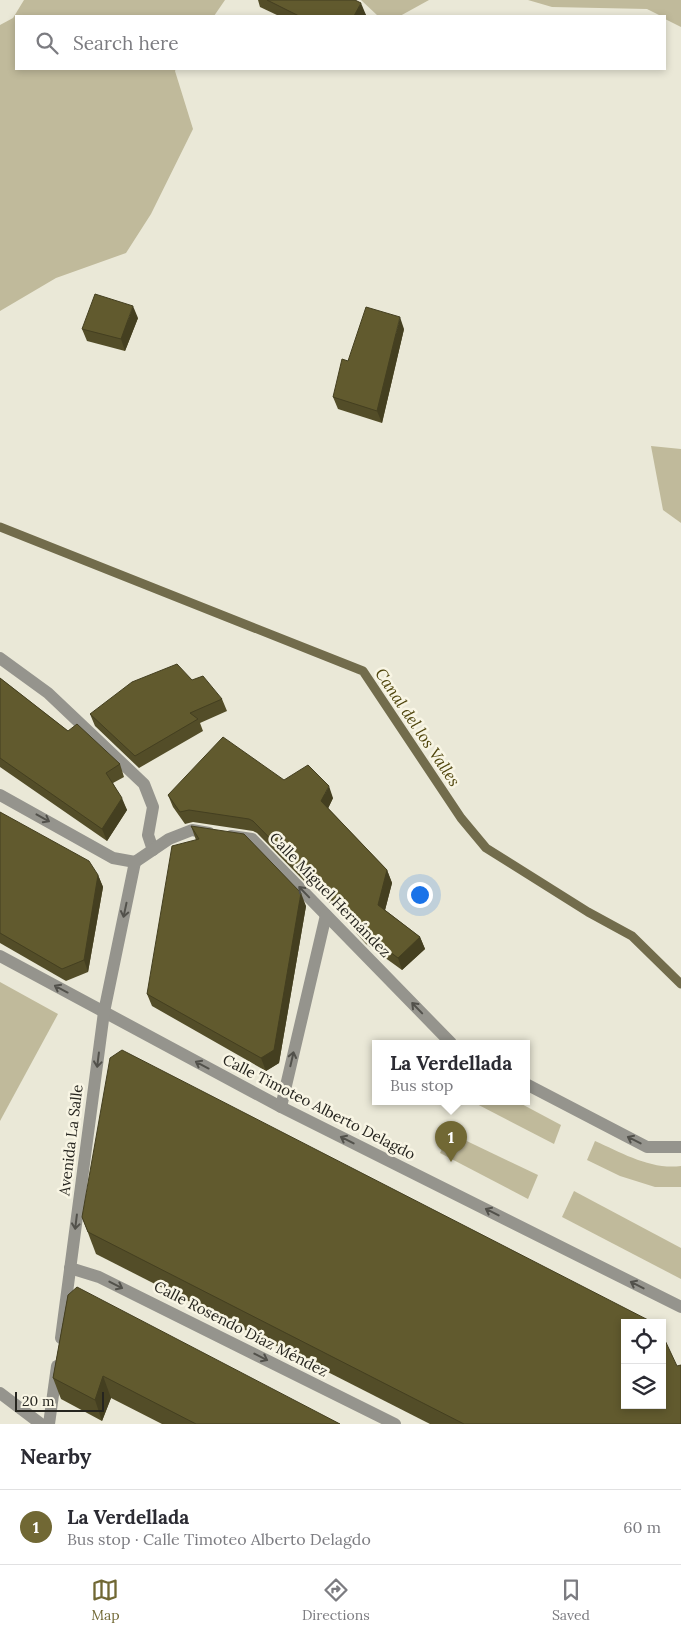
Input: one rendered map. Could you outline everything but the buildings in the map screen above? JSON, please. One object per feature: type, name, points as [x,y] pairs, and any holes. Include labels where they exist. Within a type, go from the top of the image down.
[{"type":"street","points":[[0,658],[48,693],[144,784],[153,807],[148,835],[153,850]]},
{"type":"street","points":[[0,794],[113,858],[135,862]]},
{"type":"street","name":"Calle Miguel Hernández","points":[[135,862],[169,839],[192,830],[252,839],[448,1040]]},
{"type":"street","name":"Avenida La Salle","points":[[49,1424],[104,1012],[135,862]]},
{"type":"street","points":[[281,1107],[326,915]]},
{"type":"street","name":"Calle Timoteo Alberto Delagdo","points":[[0,956],[281,1107],[681,1306]]},
{"type":"street","points":[[530,1086],[647,1147],[681,1147]]},
{"type":"street","name":"Calle Rosendo Díaz Méndez","points":[[70,1268],[99,1276],[395,1424]]},
{"type":"street","points":[[0,1393],[41,1424]]},
{"type":"shaded area","points":[[24,0],[225,0],[215,15],[15,15],[15,70],[176,70],[193,129],[151,214],[126,253],[56,278],[0,311],[0,25],[13,18]]},
{"type":"shaded area","points":[[361,0],[429,0],[402,15],[377,15]]},
{"type":"shaded area","points":[[528,0],[681,0],[681,27],[666,20],[666,15],[659,15],[647,9],[552,7]]},
{"type":"shaded area","points":[[651,446],[681,449],[681,523],[663,510]]},
{"type":"shaded area","points":[[0,982],[58,1014],[0,1121]]},
{"type":"shaded area","points":[[479,1105],[524,1105],[561,1125],[554,1144]]},
{"type":"shaded area","points":[[450,1133],[538,1175],[528,1199],[440,1153]]},
{"type":"shaded area","points":[[595,1141],[637,1160],[670,1167],[681,1166],[681,1187],[655,1187],[620,1176],[587,1160]]},
{"type":"shaded area","points":[[574,1191],[681,1248],[681,1279],[562,1217]]},
{"type":"waterway","name":"Canal del los Valles","points":[[0,527],[363,671],[461,818],[486,848],[588,912],[632,936],[681,984]]},
{"type":"place","name":"La Verdellada","points":[[451,1162]]}]
